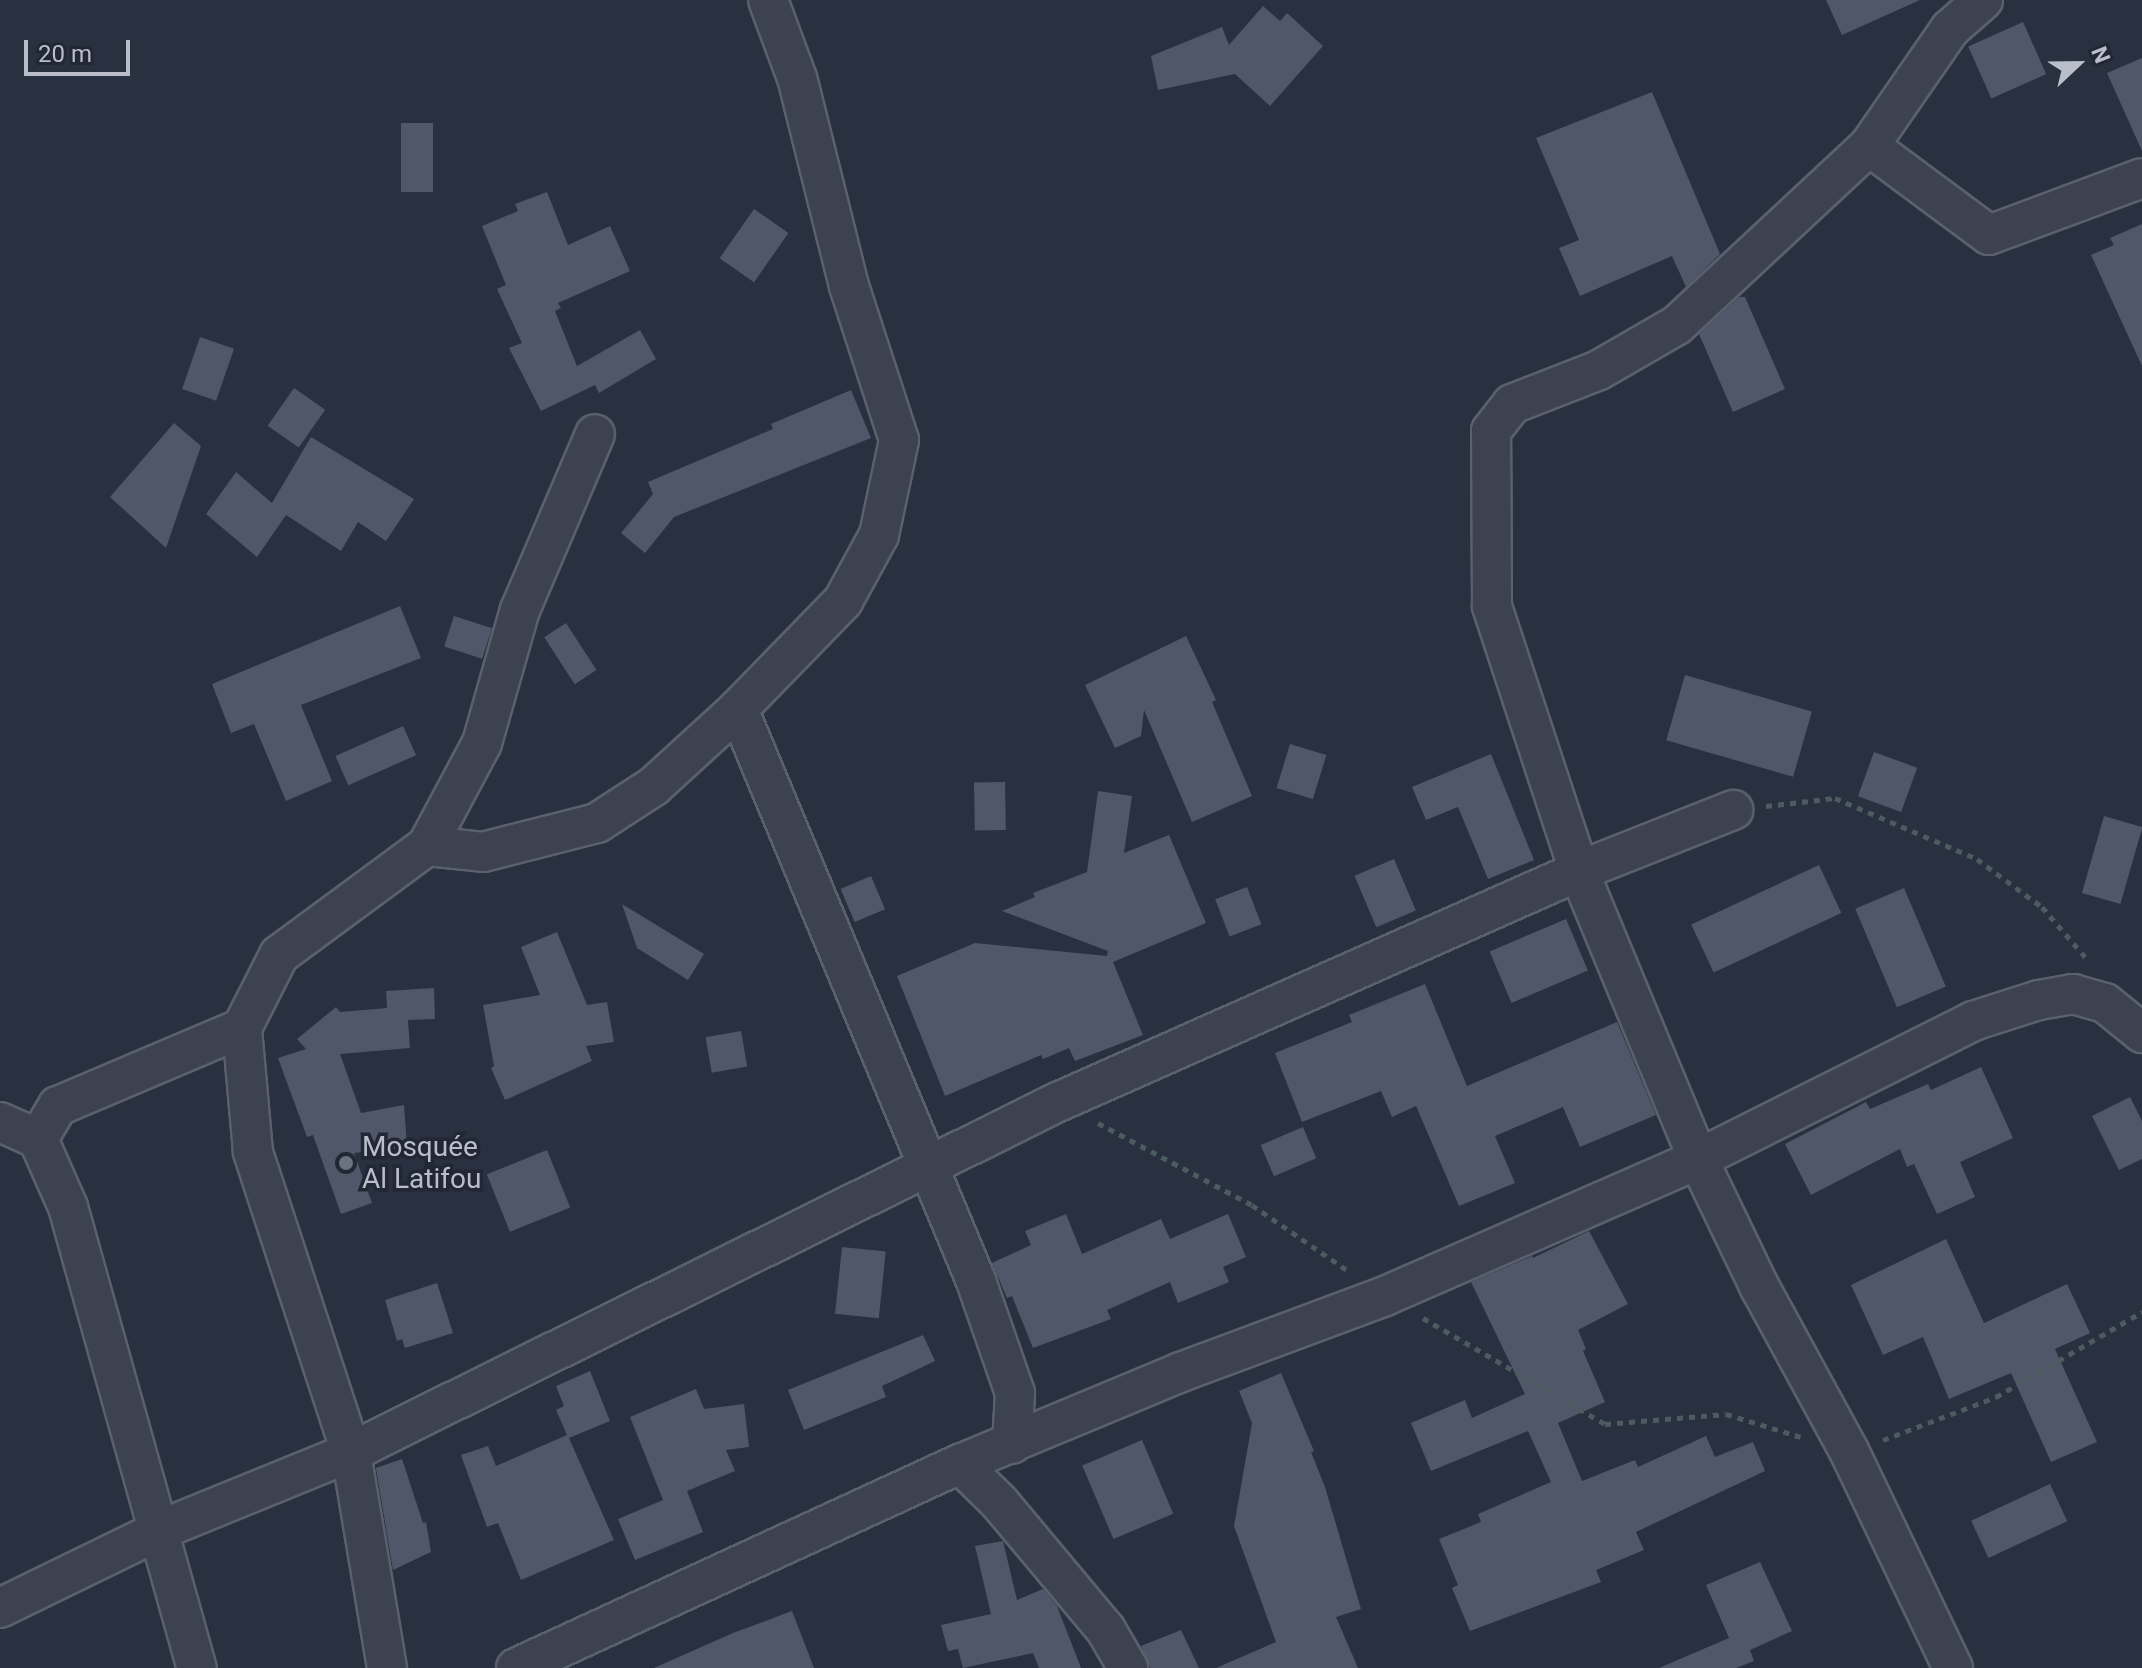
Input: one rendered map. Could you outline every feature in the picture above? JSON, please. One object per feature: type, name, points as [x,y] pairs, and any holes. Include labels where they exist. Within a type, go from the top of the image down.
[{"type":"street","points":[[427,846],[483,852],[597,823],[654,786],[738,709],[843,601],[879,535],[899,440],[849,286],[797,78],[768,0]]},
{"type":"street","points":[[1953,1668],[1849,1451],[1760,1288],[1698,1159],[1579,871],[1492,606],[1491,431],[1512,404],[1599,370],[1677,325],[1869,146],[1950,29],[1983,0]]},
{"type":"street","points":[[1869,146],[1989,235],[2142,178]]},
{"type":"street","points":[[387,1668],[351,1452],[253,1152],[242,1028],[279,955],[427,846],[482,743],[520,610],[595,434]]},
{"type":"street","points":[[738,709],[976,1281],[1015,1393],[1012,1444]]},
{"type":"street","points":[[0,1608],[160,1530],[351,1452],[1058,1102],[1579,871],[1733,810]]},
{"type":"street","points":[[516,1668],[960,1464],[1181,1372],[1385,1296],[1698,1159],[1973,1021],[2039,1000],[2073,994],[2105,1003],[2142,1033]]},
{"type":"street","points":[[38,1139],[58,1106],[242,1028]]},
{"type":"street","points":[[0,1122],[38,1139],[68,1207],[197,1668]]},
{"type":"street","points":[[960,1464],[999,1502],[1106,1630],[1128,1668]]},
{"type":"street","points":[[1092,1668],[1106,1630]]},
{"type":"path","points":[[1733,810],[1835,798],[1977,859],[2042,907],[2068,936],[2095,968],[2105,1003]]},
{"type":"path","points":[[1058,1102],[1252,1205],[1385,1296],[1605,1424],[1726,1414],[1849,1451],[1938,1422],[1996,1397],[2142,1312]]},
{"type":"building","points":[[1826,0],[1920,0],[1842,35]]},
{"type":"building","points":[[1263,6],[1280,21],[1287,13],[1323,46],[1270,106],[1235,74],[1158,90],[1151,56],[1222,27],[1229,45]]},
{"type":"building","points":[[2023,22],[2046,74],[1991,98],[1968,46]]},
{"type":"building","points":[[2142,58],[2142,151],[2107,73]]},
{"type":"building","points":[[1652,92],[1720,254],[1686,287],[1672,256],[1580,296],[1559,248],[1579,240],[1536,138]]},
{"type":"building","points":[[401,123],[433,123],[433,192],[401,192]]},
{"type":"building","points":[[547,192],[568,245],[610,226],[630,271],[558,303],[561,308],[555,311],[577,366],[640,330],[656,359],[599,393],[595,385],[541,411],[509,348],[522,343],[497,289],[506,285],[482,226],[518,211],[515,204]]},
{"type":"building","points":[[754,209],[788,233],[754,282],[720,258]]},
{"type":"building","points":[[2142,224],[2142,366],[2091,255],[2114,245],[2110,238]]},
{"type":"building","points":[[1739,297],[1745,297],[1785,389],[1733,412],[1699,334]]},
{"type":"building","points":[[200,337],[234,349],[216,401],[182,389]]},
{"type":"building","points":[[294,388],[325,410],[299,447],[268,426]]},
{"type":"building","points":[[851,390],[871,438],[674,517],[645,553],[621,533],[653,494],[648,482],[773,429],[771,424]]},
{"type":"building","points":[[174,423],[201,446],[166,548],[110,497]]},
{"type":"building","points":[[311,437],[414,499],[386,541],[358,522],[341,551],[286,515],[257,557],[206,514],[236,472],[272,503]]},
{"type":"building","points":[[400,606],[421,658],[301,705],[332,781],[286,801],[254,724],[231,733],[212,684]]},
{"type":"building","points":[[454,616],[492,628],[482,659],[444,646]]},
{"type":"building","points":[[566,623],[596,670],[575,684],[544,637]]},
{"type":"building","points":[[1186,636],[1216,700],[1212,702],[1252,796],[1192,822],[1144,710],[1141,736],[1115,748],[1085,685]]},
{"type":"building","points":[[1685,675],[1812,711],[1793,777],[1666,740]]},
{"type":"building","points":[[403,726],[416,755],[348,785],[335,756]]},
{"type":"building","points":[[1290,744],[1326,755],[1313,799],[1277,788]]},
{"type":"building","points":[[1874,752],[1917,768],[1901,812],[1858,796]]},
{"type":"building","points":[[1491,754],[1534,860],[1488,879],[1458,807],[1426,820],[1412,787]]},
{"type":"building","points":[[1005,782],[1006,830],[975,831],[974,783]]},
{"type":"building","points":[[1098,791],[1132,796],[1124,853],[1169,835],[1206,923],[1113,962],[1143,1035],[1075,1061],[1069,1048],[1043,1059],[1041,1055],[945,1096],[897,976],[975,943],[1107,956],[1108,951],[1002,911],[1035,897],[1033,893],[1087,872]]},
{"type":"building","points":[[2104,816],[2142,827],[2120,904],[2082,893]]},
{"type":"building","points":[[1394,859],[1416,911],[1376,927],[1354,876]]},
{"type":"building","points":[[1819,865],[1841,913],[1714,973],[1691,925]]},
{"type":"building","points":[[871,876],[885,909],[855,922],[841,889]]},
{"type":"building","points":[[1247,887],[1261,924],[1230,937],[1215,899]]},
{"type":"building","points":[[1904,888],[1946,986],[1897,1007],[1855,909]]},
{"type":"building","points":[[622,904],[704,954],[688,980],[637,948]]},
{"type":"building","points":[[1566,919],[1588,971],[1511,1003],[1490,951]]},
{"type":"building","points":[[557,932],[587,1005],[607,1002],[614,1042],[586,1046],[592,1061],[505,1100],[491,1068],[494,1066],[483,1005],[540,995],[521,947]]},
{"type":"building","points":[[1425,984],[1467,1086],[1617,1022],[1656,1115],[1580,1147],[1563,1107],[1495,1136],[1515,1183],[1459,1206],[1416,1106],[1392,1117],[1381,1091],[1302,1122],[1275,1053],[1352,1022],[1349,1015]]},
{"type":"building","points":[[434,988],[435,1019],[408,1020],[410,1048],[340,1054],[361,1113],[404,1105],[407,1147],[354,1153],[372,1203],[341,1214],[313,1135],[307,1137],[278,1058],[306,1049],[297,1039],[336,1007],[340,1012],[387,1008],[386,991]]},
{"type":"building","points":[[741,1031],[747,1066],[712,1073],[706,1037]]},
{"type":"building","points":[[1981,1067],[2013,1138],[1960,1162],[1975,1197],[1937,1214],[1914,1164],[1907,1167],[1900,1149],[1811,1195],[1785,1144],[1866,1102],[1870,1109],[1928,1084],[1931,1090]]},
{"type":"building","points":[[2130,1097],[2142,1121],[2142,1159],[2119,1170],[2092,1116]]},
{"type":"building","points":[[1303,1127],[1316,1158],[1274,1176],[1261,1145]]},
{"type":"building","points":[[547,1150],[570,1207],[510,1232],[487,1174]]},
{"type":"building","points":[[1066,1214],[1082,1254],[1161,1219],[1170,1239],[1228,1214],[1246,1257],[1223,1267],[1229,1282],[1178,1303],[1170,1282],[1107,1310],[1111,1319],[1033,1348],[1012,1296],[1007,1298],[992,1263],[1031,1245],[1025,1231]]},
{"type":"building","points":[[1589,1231],[1628,1304],[1578,1330],[1586,1349],[1583,1351],[1605,1402],[1558,1423],[1582,1481],[1635,1460],[1638,1467],[1706,1436],[1715,1457],[1753,1442],[1765,1471],[1636,1532],[1644,1550],[1596,1570],[1601,1582],[1470,1631],[1452,1588],[1458,1585],[1439,1539],[1481,1522],[1478,1514],[1551,1482],[1528,1431],[1431,1471],[1411,1423],[1465,1400],[1472,1418],[1525,1394],[1471,1282],[1533,1258]]},
{"type":"building","points":[[1946,1239],[1984,1323],[2067,1284],[2090,1333],[2055,1349],[2097,1442],[2051,1462],[2011,1373],[1949,1399],[1923,1337],[1883,1355],[1851,1285]]},
{"type":"building","points":[[842,1247],[886,1252],[879,1318],[835,1314]]},
{"type":"building","points":[[437,1283],[453,1333],[405,1348],[402,1339],[397,1341],[385,1300]]},
{"type":"building","points":[[923,1335],[935,1361],[882,1386],[886,1397],[804,1430],[788,1390]]},
{"type":"building","points":[[590,1371],[610,1421],[569,1438],[614,1540],[521,1580],[498,1523],[487,1527],[461,1455],[488,1446],[496,1466],[567,1435],[556,1410],[564,1406],[556,1386]]},
{"type":"building","points":[[1281,1373],[1314,1451],[1311,1452],[1325,1487],[1361,1609],[1336,1617],[1358,1668],[1216,1668],[1276,1642],[1234,1526],[1252,1423],[1239,1391]]},
{"type":"building","points":[[696,1389],[704,1409],[744,1404],[749,1447],[726,1450],[735,1471],[687,1491],[703,1532],[635,1560],[618,1519],[663,1500],[630,1417]]},
{"type":"building","points":[[1142,1440],[1173,1514],[1113,1539],[1082,1465]]},
{"type":"building","points":[[402,1459],[423,1523],[426,1522],[431,1552],[393,1570],[376,1468]]},
{"type":"building","points":[[2050,1484],[2067,1521],[1988,1558],[1971,1521]]},
{"type":"building","points":[[1003,1541],[1017,1600],[1043,1589],[1057,1606],[1081,1668],[1039,1668],[1033,1653],[963,1668],[958,1649],[948,1651],[941,1625],[991,1614],[975,1546]]},
{"type":"building","points":[[1760,1562],[1792,1631],[1750,1650],[1754,1661],[1736,1668],[1659,1668],[1729,1638],[1706,1585]]},
{"type":"building","points":[[792,1611],[814,1668],[654,1668],[733,1633]]},
{"type":"building","points":[[1181,1630],[1199,1668],[1150,1668],[1141,1646]]},
{"type":"place","name":"Mosquée Al Latifou","points":[[346,1163]]}]
